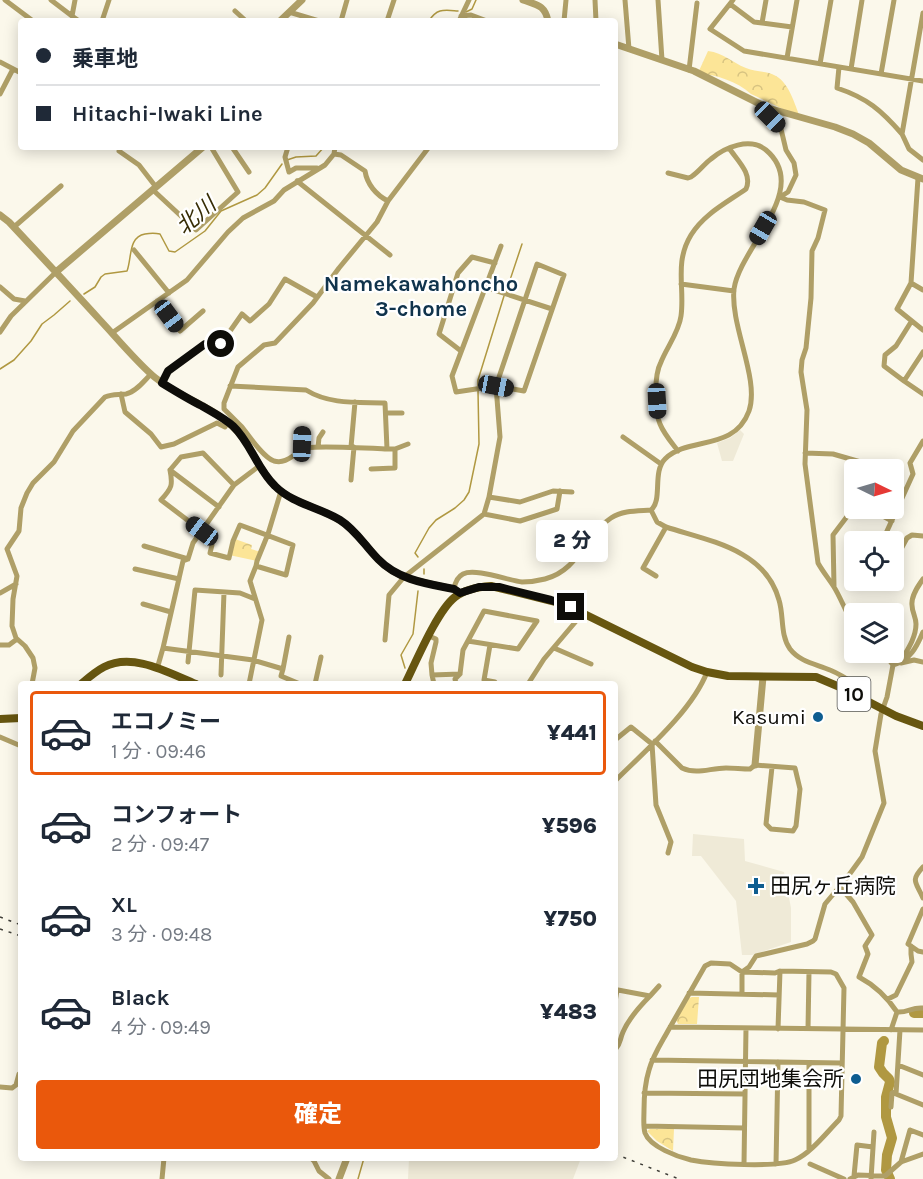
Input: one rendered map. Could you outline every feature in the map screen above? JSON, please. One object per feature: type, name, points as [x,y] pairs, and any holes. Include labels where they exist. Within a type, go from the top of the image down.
[{"type":"main road","name":"10","points":[[457,591],[479,587],[499,587],[559,602],[679,662],[707,672],[728,676],[816,677],[923,726]]},
{"type":"main road","points":[[406,681],[429,636],[457,591]]},
{"type":"main road","points":[[85,681],[103,668],[117,662],[137,662],[188,681]]},
{"type":"main road","points":[[0,719],[18,718]]},
{"type":"street","points":[[5,0],[29,18]]},
{"type":"street","points":[[51,0],[75,18]]},
{"type":"street","points":[[72,16],[75,0]]},
{"type":"street","points":[[103,18],[109,0]]},
{"type":"street","points":[[283,18],[302,0]]},
{"type":"street","points":[[342,18],[347,0]]},
{"type":"street","points":[[388,18],[394,0]]},
{"type":"street","points":[[460,18],[469,0]]},
{"type":"street","points":[[523,0],[542,7],[548,18]]},
{"type":"street","points":[[564,18],[566,0]]},
{"type":"street","points":[[595,0],[596,18]]},
{"type":"street","points":[[625,0],[629,49]]},
{"type":"street","points":[[658,0],[662,60]]},
{"type":"street","points":[[762,23],[766,0]]},
{"type":"street","points":[[787,58],[797,0]]},
{"type":"street","points":[[820,64],[831,0]]},
{"type":"street","points":[[850,69],[862,0]]},
{"type":"street","points":[[880,74],[894,0]]},
{"type":"street","points":[[689,69],[698,1]]},
{"type":"street","points":[[792,27],[754,22],[732,2],[710,29],[744,51],[923,81]]},
{"type":"street","points":[[235,11],[243,18]]},
{"type":"street","points":[[289,12],[309,18]]},
{"type":"street","points":[[902,134],[923,13]]},
{"type":"street","points":[[463,18],[471,15],[479,18]]},
{"type":"street","points":[[618,45],[689,69],[768,108],[853,134],[869,143],[901,170],[921,178],[911,283],[897,309],[923,330]]},
{"type":"street","points":[[0,62],[18,72]]},
{"type":"street","points":[[839,67],[837,88],[856,94],[886,115],[902,134],[909,149],[923,160]]},
{"type":"street","points":[[0,94],[13,69]]},
{"type":"street","points":[[768,108],[770,117],[781,129],[786,150],[794,163],[796,175],[788,192],[780,197]]},
{"type":"street","points":[[0,215],[14,227],[151,374],[162,383],[240,429],[259,466],[274,486],[290,498],[342,522],[380,561],[395,572],[420,582],[457,591],[458,578],[465,573],[477,573],[524,582],[547,578],[567,569],[602,525],[612,517],[632,511],[651,510],[656,505],[657,481],[661,464],[671,454],[731,434],[744,420],[749,409],[750,388],[735,316],[734,291],[739,270],[780,197],[782,189],[780,171],[767,151],[747,144],[729,148],[710,160],[692,177],[668,173]]},
{"type":"street","points":[[678,451],[666,435],[657,414],[656,375],[680,322],[681,270],[689,238],[704,218],[746,189],[748,185],[746,173],[729,148]]},
{"type":"street","points":[[120,150],[140,165],[154,188],[196,230],[238,192],[213,150]]},
{"type":"street","points":[[0,332],[10,316],[56,272],[199,150]]},
{"type":"street","points":[[234,150],[249,172]]},
{"type":"street","points":[[287,150],[285,157],[290,172],[296,168],[319,169]]},
{"type":"street","points":[[112,333],[187,280],[243,218],[274,201],[284,190],[325,165],[335,150]]},
{"type":"street","points":[[408,444],[395,449],[309,448],[289,459],[275,461],[262,452],[240,429],[224,409],[224,403],[238,367],[264,345],[275,343],[318,297],[339,267],[378,222],[388,201],[427,150]]},
{"type":"street","points":[[334,154],[341,155],[365,171],[370,185],[383,199],[388,201]]},
{"type":"street","points":[[297,181],[390,255]]},
{"type":"street","points":[[14,227],[62,186]]},
{"type":"street","points":[[780,197],[804,202],[825,210],[818,238],[812,250],[811,298],[801,372],[807,410],[805,464],[818,563],[844,609]]},
{"type":"street","points":[[915,230],[923,228]]},
{"type":"street","points":[[386,640],[389,595],[404,577],[484,514],[500,437],[496,386],[537,264],[564,275],[524,391],[496,386],[456,392],[452,375],[501,246]]},
{"type":"street","points":[[134,250],[169,292]]},
{"type":"street","points":[[461,351],[439,334],[458,273],[472,257],[495,263]]},
{"type":"street","points":[[162,383],[168,371],[205,344],[221,344],[242,314],[250,321],[269,304],[285,279],[318,297]]},
{"type":"street","points":[[911,283],[923,290]]},
{"type":"street","points":[[681,284],[734,291]]},
{"type":"street","points":[[0,287],[14,299],[25,301]]},
{"type":"street","points":[[485,287],[552,309]]},
{"type":"street","points":[[157,301],[180,331],[203,311]]},
{"type":"street","points":[[911,322],[896,346],[885,355],[884,366],[923,394]]},
{"type":"street","points":[[904,381],[923,352]]},
{"type":"street","points":[[7,549],[19,531],[21,508],[27,493],[33,483],[54,462],[73,431],[105,397],[132,392],[151,374]]},
{"type":"street","points":[[230,386],[306,390],[341,403],[385,403],[387,449]]},
{"type":"street","points":[[121,394],[125,412],[151,434],[161,447],[174,444],[217,423],[225,427],[228,422]]},
{"type":"street","points":[[351,480],[355,402]]},
{"type":"street","points":[[386,413],[402,413]]},
{"type":"street","points":[[302,430],[303,450]]},
{"type":"street","points":[[318,447],[322,432]]},
{"type":"street","points":[[623,437],[661,464]]},
{"type":"street","points":[[887,531],[913,474],[910,463],[923,441]]},
{"type":"street","points":[[371,469],[395,468],[395,449]]},
{"type":"street","points":[[234,485],[203,453],[181,457],[170,470],[171,490],[161,500],[212,540],[210,553],[229,558],[240,525],[293,544],[286,575],[256,566]]},
{"type":"street","points":[[806,453],[833,454],[850,459]]},
{"type":"street","points":[[157,669],[183,561],[188,559],[193,543],[234,485],[259,466]]},
{"type":"street","points":[[170,470],[219,507]]},
{"type":"street","points":[[250,681],[262,620],[250,581],[281,491]]},
{"type":"street","points":[[489,497],[520,502],[553,491],[572,492]]},
{"type":"street","points":[[484,514],[520,521],[557,509],[560,491]]},
{"type":"street","points":[[651,510],[657,522],[666,527],[738,551],[750,558],[765,572],[774,586],[779,600],[783,633],[791,650],[805,661],[831,670],[858,686],[858,696]]},
{"type":"street","points":[[834,588],[833,535],[845,519]]},
{"type":"street","points":[[888,519],[892,521]]},
{"type":"street","points":[[656,576],[643,568],[666,527]]},
{"type":"street","points":[[904,544],[912,534],[923,536]]},
{"type":"street","points":[[0,543],[7,549],[17,576],[12,626],[17,639],[26,646],[33,658],[35,668],[33,681]]},
{"type":"street","points":[[144,546],[188,559]]},
{"type":"street","points":[[135,569],[179,579]]},
{"type":"street","points":[[742,972],[757,956],[813,941],[825,904],[862,857],[884,803],[875,751],[882,709],[896,664],[909,648],[916,631],[916,619],[911,604],[923,579]]},
{"type":"street","points":[[0,593],[16,584]]},
{"type":"street","points":[[188,662],[195,590],[240,594],[255,599]]},
{"type":"street","points":[[221,675],[224,592]]},
{"type":"street","points":[[142,604],[171,612]]},
{"type":"street","points":[[455,681],[460,674],[468,640],[484,611],[537,621],[518,649],[468,640]]},
{"type":"street","points":[[530,681],[544,659],[583,613]]},
{"type":"street","points":[[896,664],[916,648],[923,632]]},
{"type":"street","points":[[429,636],[436,639],[431,663],[433,681]]},
{"type":"street","points":[[281,681],[289,637]]},
{"type":"street","points":[[0,645],[9,645],[17,639]]},
{"type":"street","points":[[490,645],[484,680],[490,681]]},
{"type":"street","points":[[163,648],[253,660],[283,669]]},
{"type":"street","points":[[554,648],[591,664]]},
{"type":"street","points":[[316,681],[321,657]]},
{"type":"street","points":[[896,664],[914,660],[923,662]]},
{"type":"street","points":[[618,778],[654,743],[693,698],[707,672]]},
{"type":"street","points":[[432,675],[460,674]]},
{"type":"street","points":[[282,676],[293,681]]},
{"type":"street","points":[[755,765],[763,677]]},
{"type":"street","points":[[618,738],[631,727],[687,771],[698,772],[724,768],[750,769],[755,765],[795,768],[800,789],[796,826],[793,831],[771,829],[766,824],[772,767]]},
{"type":"street","points":[[0,737],[18,745]]},
{"type":"street","points":[[654,743],[656,805],[671,842],[668,854]]},
{"type":"street","points":[[922,869],[915,875],[915,880],[923,898]]},
{"type":"street","points":[[840,886],[853,902],[872,935],[865,946],[868,954],[859,977],[870,983],[888,999],[897,1012],[903,1013],[916,1007],[923,1008]]},
{"type":"street","points":[[888,999],[896,994],[912,962],[911,946],[908,944],[923,909]]},
{"type":"street","points":[[911,946],[923,952]]},
{"type":"street","points":[[711,963],[730,964],[742,972],[831,972],[836,974],[843,985],[840,1118],[809,1150],[786,1163],[744,1164],[700,1161],[672,1154],[651,1141],[647,1137],[644,1126],[644,1094],[652,1060],[705,966],[711,963]]},
{"type":"street","points":[[778,1029],[780,971]]},
{"type":"street","points":[[741,994],[742,972]]},
{"type":"street","points":[[808,1029],[809,972]]},
{"type":"street","points":[[618,1046],[631,1016],[659,986]]},
{"type":"street","points":[[618,990],[650,996]]},
{"type":"street","points":[[689,993],[779,995]]},
{"type":"street","points":[[891,1030],[897,1012]]},
{"type":"street","points":[[670,1027],[923,1030]]},
{"type":"street","points":[[744,1164],[746,1028]]},
{"type":"street","points":[[900,1030],[896,1094],[923,1105]]},
{"type":"street","points":[[652,1060],[841,1063]]},
{"type":"street","points":[[776,1164],[778,1062]]},
{"type":"street","points":[[809,1063],[809,1150]]},
{"type":"street","points":[[898,1065],[923,1075]]},
{"type":"street","points":[[0,1087],[12,1088],[16,1085],[18,1078]]},
{"type":"street","points":[[891,1107],[892,1093],[896,1091]]},
{"type":"street","points":[[644,1094],[745,1094]]},
{"type":"street","points":[[644,1126],[744,1128]]},
{"type":"street","points":[[902,1162],[910,1130],[923,1135]]},
{"type":"street","points":[[871,1177],[874,1132]]},
{"type":"street","points":[[852,1178],[857,1146],[873,1147]]},
{"type":"street","points":[[852,1178],[858,1174],[871,1177],[887,1174],[902,1162],[923,1154]]},
{"type":"street","points":[[162,1179],[164,1161]]},
{"type":"street","points":[[315,1161],[319,1171],[329,1179]]},
{"type":"street","points":[[339,1179],[346,1161]]},
{"type":"street","points":[[810,1164],[844,1179]]},
{"type":"shaded area","points":[[740,430],[744,434],[733,461],[722,461],[717,443],[730,438]]},
{"type":"shaded area","name":"田尻ヶ丘病院","points":[[693,834],[744,839],[745,861],[784,872],[791,908],[791,942],[752,955],[742,955],[736,901],[701,856],[692,856]]},
{"type":"shaded area","points":[[409,1161],[580,1161],[573,1179],[408,1179]]},
{"type":"green space","points":[[708,51],[749,69],[769,73],[781,80],[789,90],[800,117],[751,94],[733,82],[698,73]]},
{"type":"green space","points":[[235,539],[252,545],[251,549],[261,552],[257,561],[229,555]]},
{"type":"green space","points":[[699,997],[697,1024],[678,1024],[676,1020],[689,998]]},
{"type":"green space","points":[[674,1129],[673,1151],[657,1141],[647,1131]]},
{"type":"waterway","name":"北川","points":[[466,12],[472,9],[476,0]]},
{"type":"waterway","name":"北川","points":[[431,18],[445,10],[458,11]]},
{"type":"waterway","name":"北川","points":[[287,160],[316,156],[321,150]]},
{"type":"waterway","name":"北川","points":[[84,294],[95,287],[105,274],[127,271],[133,244],[140,236],[149,233],[160,234],[169,251],[175,252],[205,231],[221,211],[257,195],[265,188],[282,164]]},
{"type":"waterway","points":[[506,292],[522,244]]},
{"type":"waterway","points":[[478,386],[504,296]]},
{"type":"waterway","name":"北川","points":[[0,369],[14,360],[42,324],[70,301]]},
{"type":"waterway","points":[[418,557],[415,553],[429,528],[436,520],[464,500],[469,492],[479,444],[478,391]]},
{"type":"waterway","points":[[424,569],[424,574]]},
{"type":"waterway","points":[[405,668],[401,655],[413,634],[418,591]]},
{"type":"waterway","points":[[914,1013],[923,1013]]},
{"type":"waterway","points":[[884,1041],[879,1067],[890,1082],[886,1097],[886,1117],[892,1138],[886,1170],[890,1179]]},
{"type":"waterway","points":[[358,1179],[363,1161]]},
{"type":"railway","points":[[0,917],[18,924]]},
{"type":"railway","points":[[0,929],[18,935]]},
{"type":"railway","points":[[618,1155],[679,1179]]},
{"type":"place","name":"Kasumi","points":[[818,717]]},
{"type":"place","name":"田尻ヶ丘病院","points":[[756,886]]},
{"type":"place","name":"田尻団地集会所","points":[[856,1079]]},
{"type":"district","name":"Namekawahoncho 3-chome","points":[[421,296]]},
{"type":"route","points":[[221,344],[205,344],[168,371],[162,383],[233,426],[274,486],[290,498],[342,522],[387,567],[412,580],[454,589],[460,593],[479,587],[499,587],[571,607]]}]
